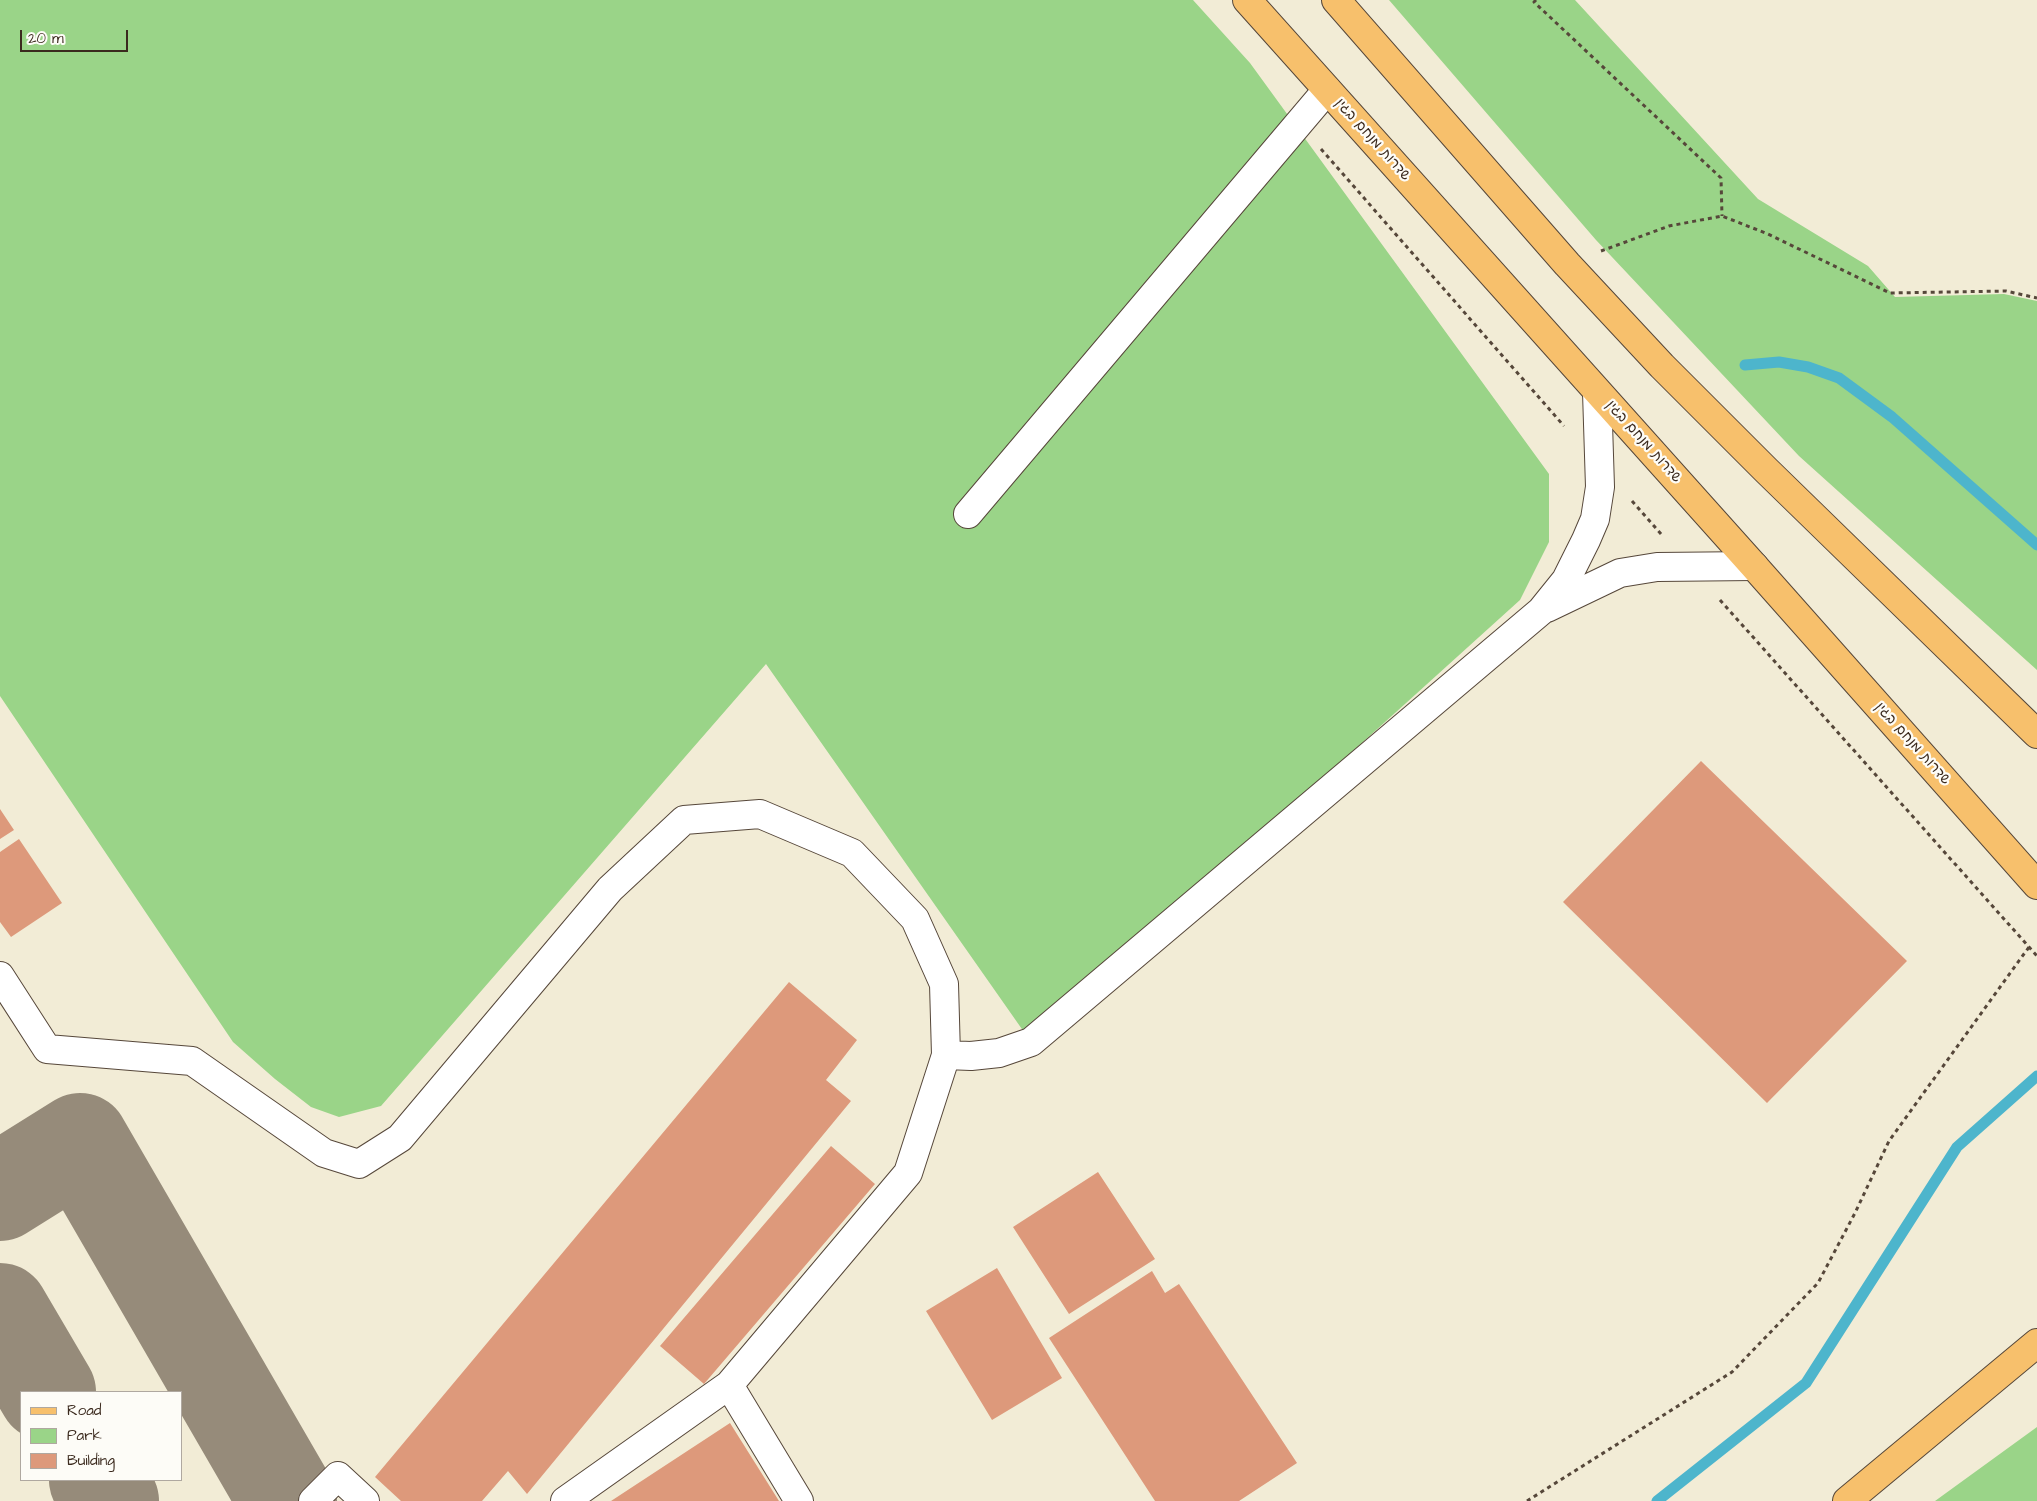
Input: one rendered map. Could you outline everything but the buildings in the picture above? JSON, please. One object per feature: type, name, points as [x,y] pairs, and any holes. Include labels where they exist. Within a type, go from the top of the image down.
[{"type":"main road","name":"שדרות מנחם בגין","points":[[1247,0],[2037,885]]},
{"type":"main road","points":[[1336,0],[1567,264],[1662,366],[2037,734]]},
{"type":"main road","points":[[1847,1501],[2037,1343]]},
{"type":"street","points":[[968,514],[1327,90]]},
{"type":"street","points":[[946,1055],[971,1056],[999,1053],[1031,1042],[1541,611],[1566,580],[1595,519],[1600,487],[1598,392]]},
{"type":"street","points":[[1541,611],[1620,572],[1657,568],[1754,566]]},
{"type":"street","points":[[0,976],[47,1049],[192,1061],[324,1153],[359,1164],[400,1138],[610,889],[684,820],[760,814],[852,853],[915,919],[944,984],[946,1055],[908,1173],[729,1385],[565,1501]]},
{"type":"street","points":[[729,1385],[799,1501]]},
{"type":"street","points":[[314,1501],[338,1476],[365,1501]]},
{"type":"path","points":[[1536,0],[1534,2],[1721,178],[1722,216]]},
{"type":"path","points":[[1567,264],[1669,226],[1722,216],[1768,234],[1890,293],[2006,291],[2037,298]]},
{"type":"path","points":[[1528,1501],[1732,1372],[1818,1283],[1890,1141],[2029,948]]},
{"type":"green space","points":[[0,0],[1193,0],[1250,63],[1549,474],[1549,542],[1520,600],[1031,1042],[766,664],[381,1106],[339,1117],[311,1107],[275,1079],[233,1042],[0,696]]},
{"type":"green space","points":[[1389,0],[1575,0],[1758,199],[1868,266],[1895,297],[2004,294],[2037,301],[2037,670],[1799,456],[1596,240]]},
{"type":"green space","points":[[2037,1427],[2037,1501],[1935,1501]]},
{"type":"waterway","points":[[1745,365],[1779,362],[1808,367],[1839,378],[1892,417],[2037,545]]},
{"type":"waterway","points":[[1657,1501],[1806,1383],[1957,1147],[2037,1076]]},
{"type":"taxiway","points":[[0,1192],[80,1142],[288,1501]]},
{"type":"taxiway","points":[[0,1312],[46,1391]]},
{"type":"taxiway","points":[[99,1481],[110,1501]]}]
